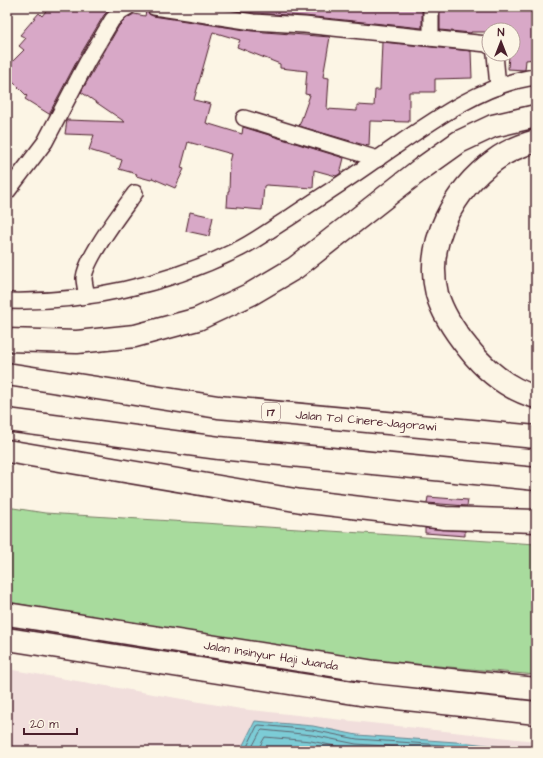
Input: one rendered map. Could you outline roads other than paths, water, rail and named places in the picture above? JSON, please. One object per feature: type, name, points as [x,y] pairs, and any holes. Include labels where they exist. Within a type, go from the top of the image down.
[{"type":"highway","points":[[7,340],[77,342],[136,336],[198,319],[251,294],[295,268],[421,169],[459,142],[492,126],[536,116]]},
{"type":"highway","points":[[536,141],[520,146],[496,159],[475,176],[459,195],[445,218],[437,245],[434,269],[437,293],[444,313],[455,332],[469,350],[493,375],[510,386],[536,397]]},
{"type":"highway","name":"Jalan Tol Cinere–Jagorawi","points":[[7,374],[218,407],[536,436]]},
{"type":"highway","points":[[7,420],[219,448],[536,479]]},
{"type":"highway","points":[[7,451],[301,501],[445,518],[536,521]]},
{"type":"highway","name":"Jalan Insinyur Haji Juanda","points":[[7,614],[375,672],[536,689]]},
{"type":"highway","name":"Jalan Insinyur Haji Juanda","points":[[7,639],[360,694],[536,713]]},
{"type":"street","points":[[7,192],[45,142],[87,62],[112,20],[121,11],[128,7]]},
{"type":"street","points":[[154,7],[252,22],[304,24],[481,43]]},
{"type":"street","points":[[431,7],[431,38]]},
{"type":"street","points":[[496,62],[498,87]]},
{"type":"street","points":[[7,301],[50,300],[110,293],[156,281],[207,264],[236,250],[326,194],[442,115],[483,93],[524,78],[536,77]]},
{"type":"street","points":[[244,118],[378,159]]},
{"type":"street","points":[[87,296],[84,277],[89,262],[103,238],[135,193]]},
{"type":"water","points":[[255,721],[313,726],[357,735],[470,743],[536,751],[240,751]]}]
